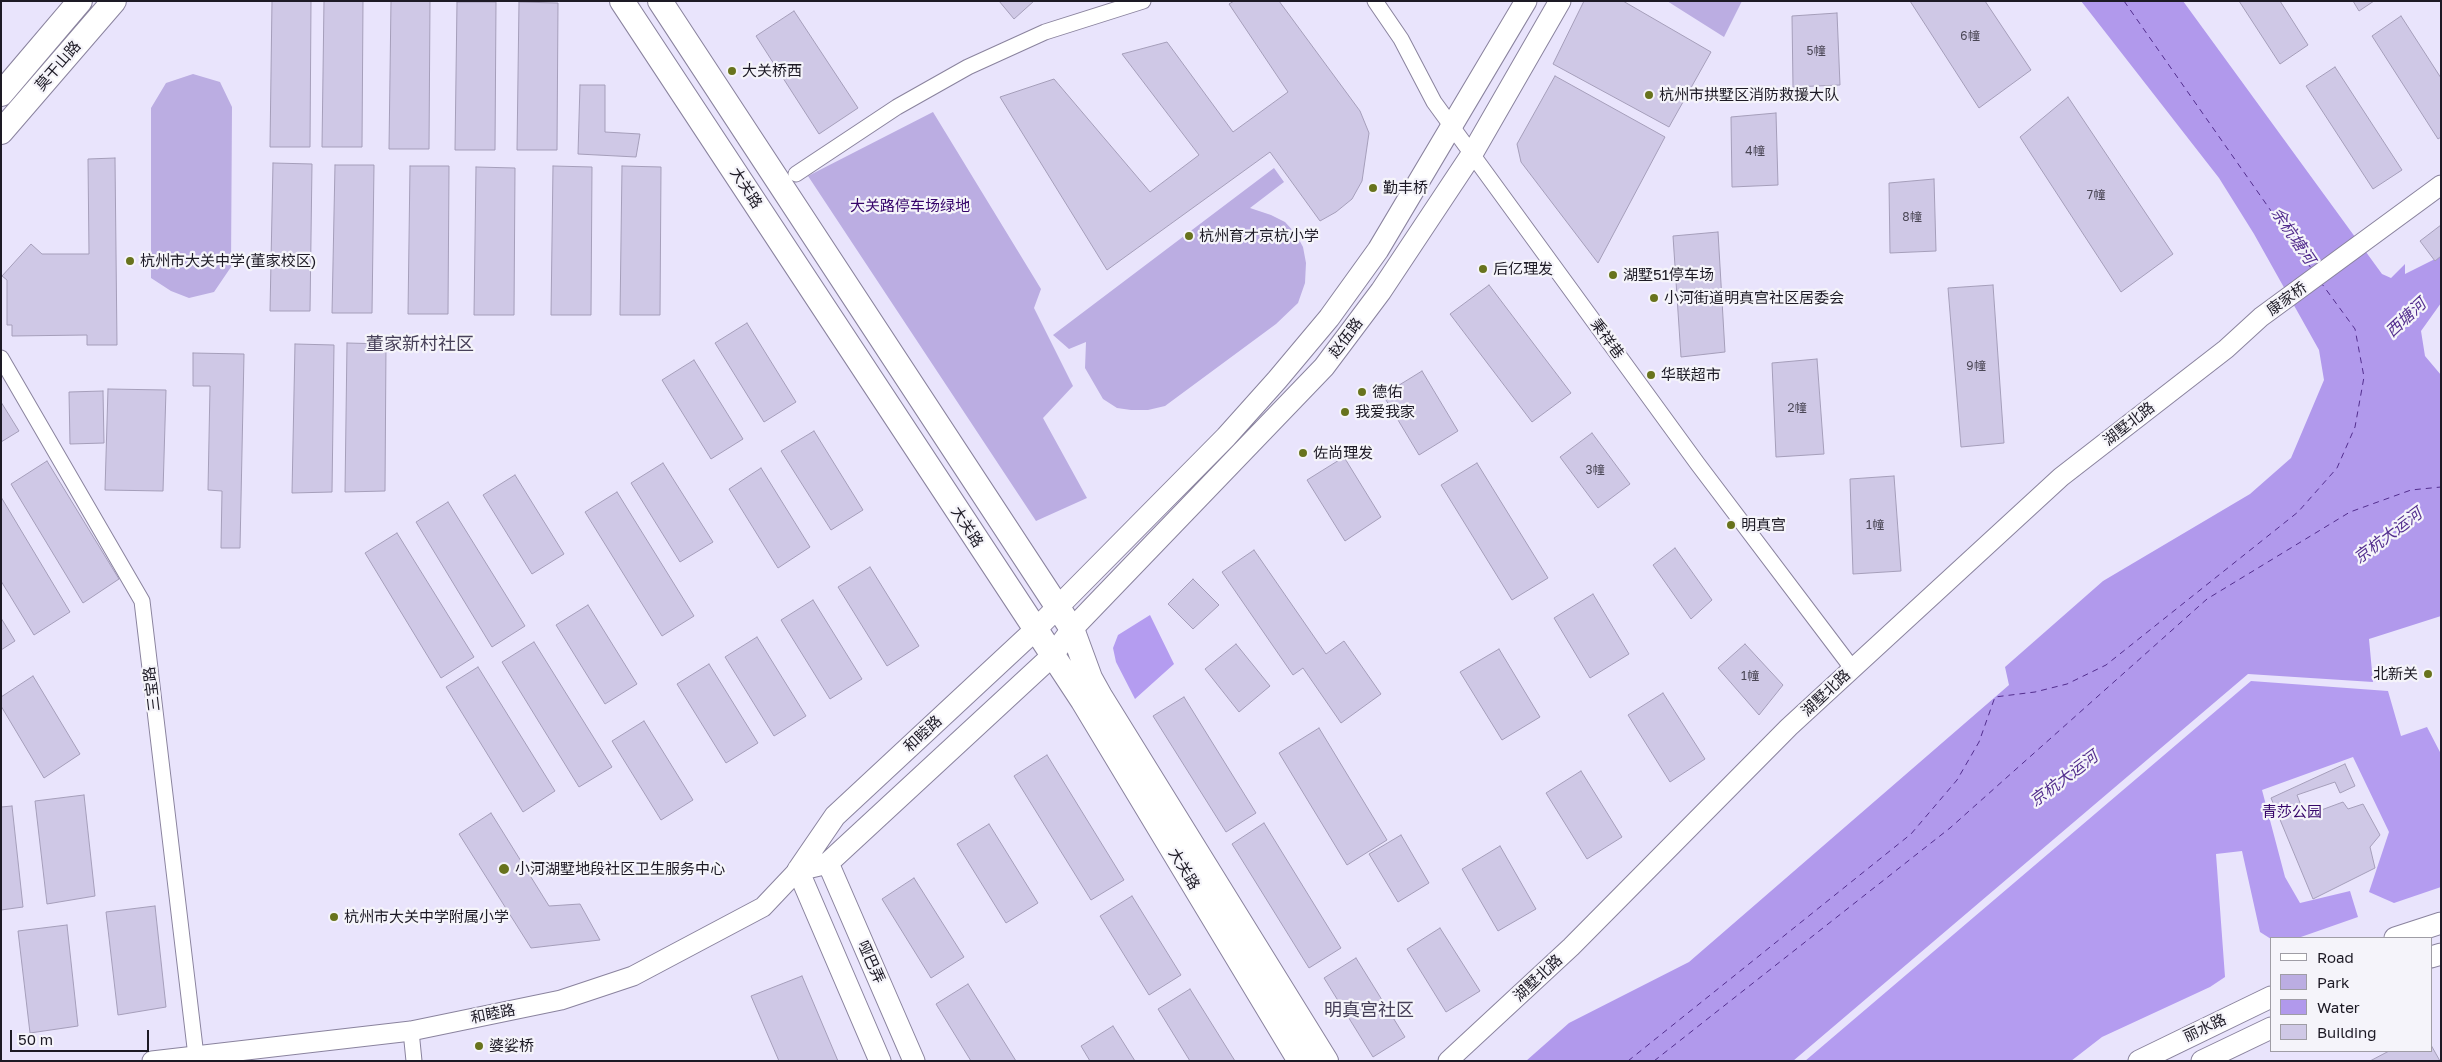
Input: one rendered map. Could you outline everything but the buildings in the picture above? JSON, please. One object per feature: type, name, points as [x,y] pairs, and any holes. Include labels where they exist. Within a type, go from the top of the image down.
[{"type":"main road","name":"莫干山路","points":[[1,94],[80,1]]},
{"type":"main road","name":"莫干山路","points":[[1,132],[114,1]]},
{"type":"main road","name":"大关路","points":[[622,1],[1034,630],[1083,701],[1107,723],[1326,1061]]},
{"type":"main road","name":"大关路","points":[[660,1],[1072,629],[1107,723],[1300,1061]]},
{"type":"main road","name":"赵伍路","points":[[1057,606],[1226,436],[1329,318],[1378,250],[1526,1]]},
{"type":"main road","name":"赵伍路","points":[[1052,656],[1072,629],[1324,367],[1381,291],[1472,154],[1560,1]]},
{"type":"main road","name":"和睦路","points":[[798,870],[835,816],[1034,630],[1057,606]]},
{"type":"main road","name":"和睦路","points":[[798,870],[828,863],[1052,656]]},
{"type":"main road","name":"哑巴弄","points":[[828,863],[914,1061]]},
{"type":"main road","name":"哑巴弄","points":[[798,870],[880,1061]]},
{"type":"main road","points":[[2398,937],[2441,922]]},
{"type":"main road","name":"丽水路","points":[[2140,1061],[2270,997]]},
{"type":"main road","name":"丽水路","points":[[2202,1061],[2270,1028]]},
{"type":"street","points":[[796,174],[888,112],[968,67],[1045,32],[1143,1]]},
{"type":"street","name":"秉祥巷","points":[[1375,1],[1401,38],[1434,102],[1697,462],[1852,668]]},
{"type":"street","name":"康家桥","points":[[2226,349],[2261,317],[2441,185]]},
{"type":"street","name":"湖墅北路","points":[[1448,1061],[1571,947],[1789,727],[1852,668],[2061,477],[2226,349]]},
{"type":"street","name":"三宝路","points":[[1,358],[142,601],[196,1056]]},
{"type":"street","name":"和睦路","points":[[152,1061],[411,1031],[561,1000],[633,976],[763,907],[798,870]]},
{"type":"street","points":[[411,1031],[414,1061]]},
{"type":"green space","points":[[1667,1],[1742,1],[1724,37]]},
{"type":"green space","points":[[193,74],[220,82],[232,107],[231,267],[214,292],[189,298],[171,291],[151,278],[151,108],[166,83]]},
{"type":"green space","name":"大关路停车场绿地","points":[[933,112],[1041,289],[1034,308],[1073,386],[1043,418],[1087,498],[1036,521],[808,176]]},
{"type":"green space","points":[[1274,168],[1284,182],[1250,208],[1285,222],[1296,234],[1303,247],[1306,263],[1305,283],[1298,303],[1276,324],[1165,406],[1148,410],[1131,410],[1117,408],[1103,399],[1085,368],[1086,342],[1069,349],[1053,335]]},
{"type":"shaded area","points":[[1150,615],[1174,664],[1135,699],[1116,662],[1113,648],[1118,635]]},
{"type":"shaded area","name":"青莎公园","points":[[2251,681],[2388,691],[2401,736],[2427,727],[2441,754],[2441,887],[2394,903],[2369,892],[2389,832],[2353,757],[2262,790],[2285,877],[2300,903],[2350,891],[2358,917],[2301,937],[2270,938],[2260,932],[2242,851],[2216,854],[2225,977],[2210,987],[2102,1037],[2071,1061],[1805,1061]]},
{"type":"water","points":[[2081,1],[2183,1],[2382,274],[2391,278],[2405,264],[2405,274],[2441,256],[2441,303],[2421,331],[2425,356],[2441,375],[2441,616],[2369,639],[2373,682],[2248,674],[1793,1061],[1526,1061],[1569,1023],[1689,962],[2009,685],[2005,667],[2103,581],[2250,494],[2291,458],[2324,380],[2319,350],[2254,234],[2219,178]]},
{"type":"ferry route","points":[[2124,1],[2311,268]]},
{"type":"ferry route","points":[[1628,1061],[1911,834],[1957,780],[1979,742],[1995,697],[2035,692],[2067,684],[2106,665],[2298,512],[2337,468],[2355,427],[2364,377],[2355,329],[2322,284]]},
{"type":"ferry route","points":[[1654,1061],[1950,828],[2207,599],[2350,512],[2411,490],[2441,487]]},
{"type":"place","name":"大关桥西","points":[[732,71]]},
{"type":"place","name":"杭州市拱墅区消防救援大队","points":[[1649,95]]},
{"type":"place","name":"勤丰桥","points":[[1373,188]]},
{"type":"place","name":"杭州育才京杭小学","points":[[1189,236]]},
{"type":"place","name":"杭州市大关中学(董家校区)","points":[[130,261]]},
{"type":"place","name":"后亿理发","points":[[1483,269]]},
{"type":"place","name":"湖墅51停车场","points":[[1613,275]]},
{"type":"place","name":"小河街道明真宫社区居委会","points":[[1654,298]]},
{"type":"place","name":"华联超市","points":[[1651,375]]},
{"type":"place","name":"德佑","points":[[1362,392]]},
{"type":"place","name":"我爱我家","points":[[1345,412]]},
{"type":"place","name":"佐尚理发","points":[[1303,453]]},
{"type":"place","name":"明真宫","points":[[1731,525]]},
{"type":"place","name":"北新关","points":[[2428,674]]},
{"type":"place","name":"小河湖墅地段社区卫生服务中心","points":[[504,869]]},
{"type":"place","name":"杭州市大关中学附属小学","points":[[334,917]]},
{"type":"place","name":"婆娑桥","points":[[479,1046]]},
{"type":"district","name":"董家新村社区","points":[[420,344]]},
{"type":"district","name":"明真宫社区","points":[[1369,1010]]},
{"type":"water label","name":"余杭塘河","points":[[2293,236]]},
{"type":"water label","name":"西塘河","points":[[2406,318]]},
{"type":"water label","name":"京杭大运河","points":[[2388,536]]},
{"type":"water label","name":"京杭大运河","points":[[2064,779]]}]
